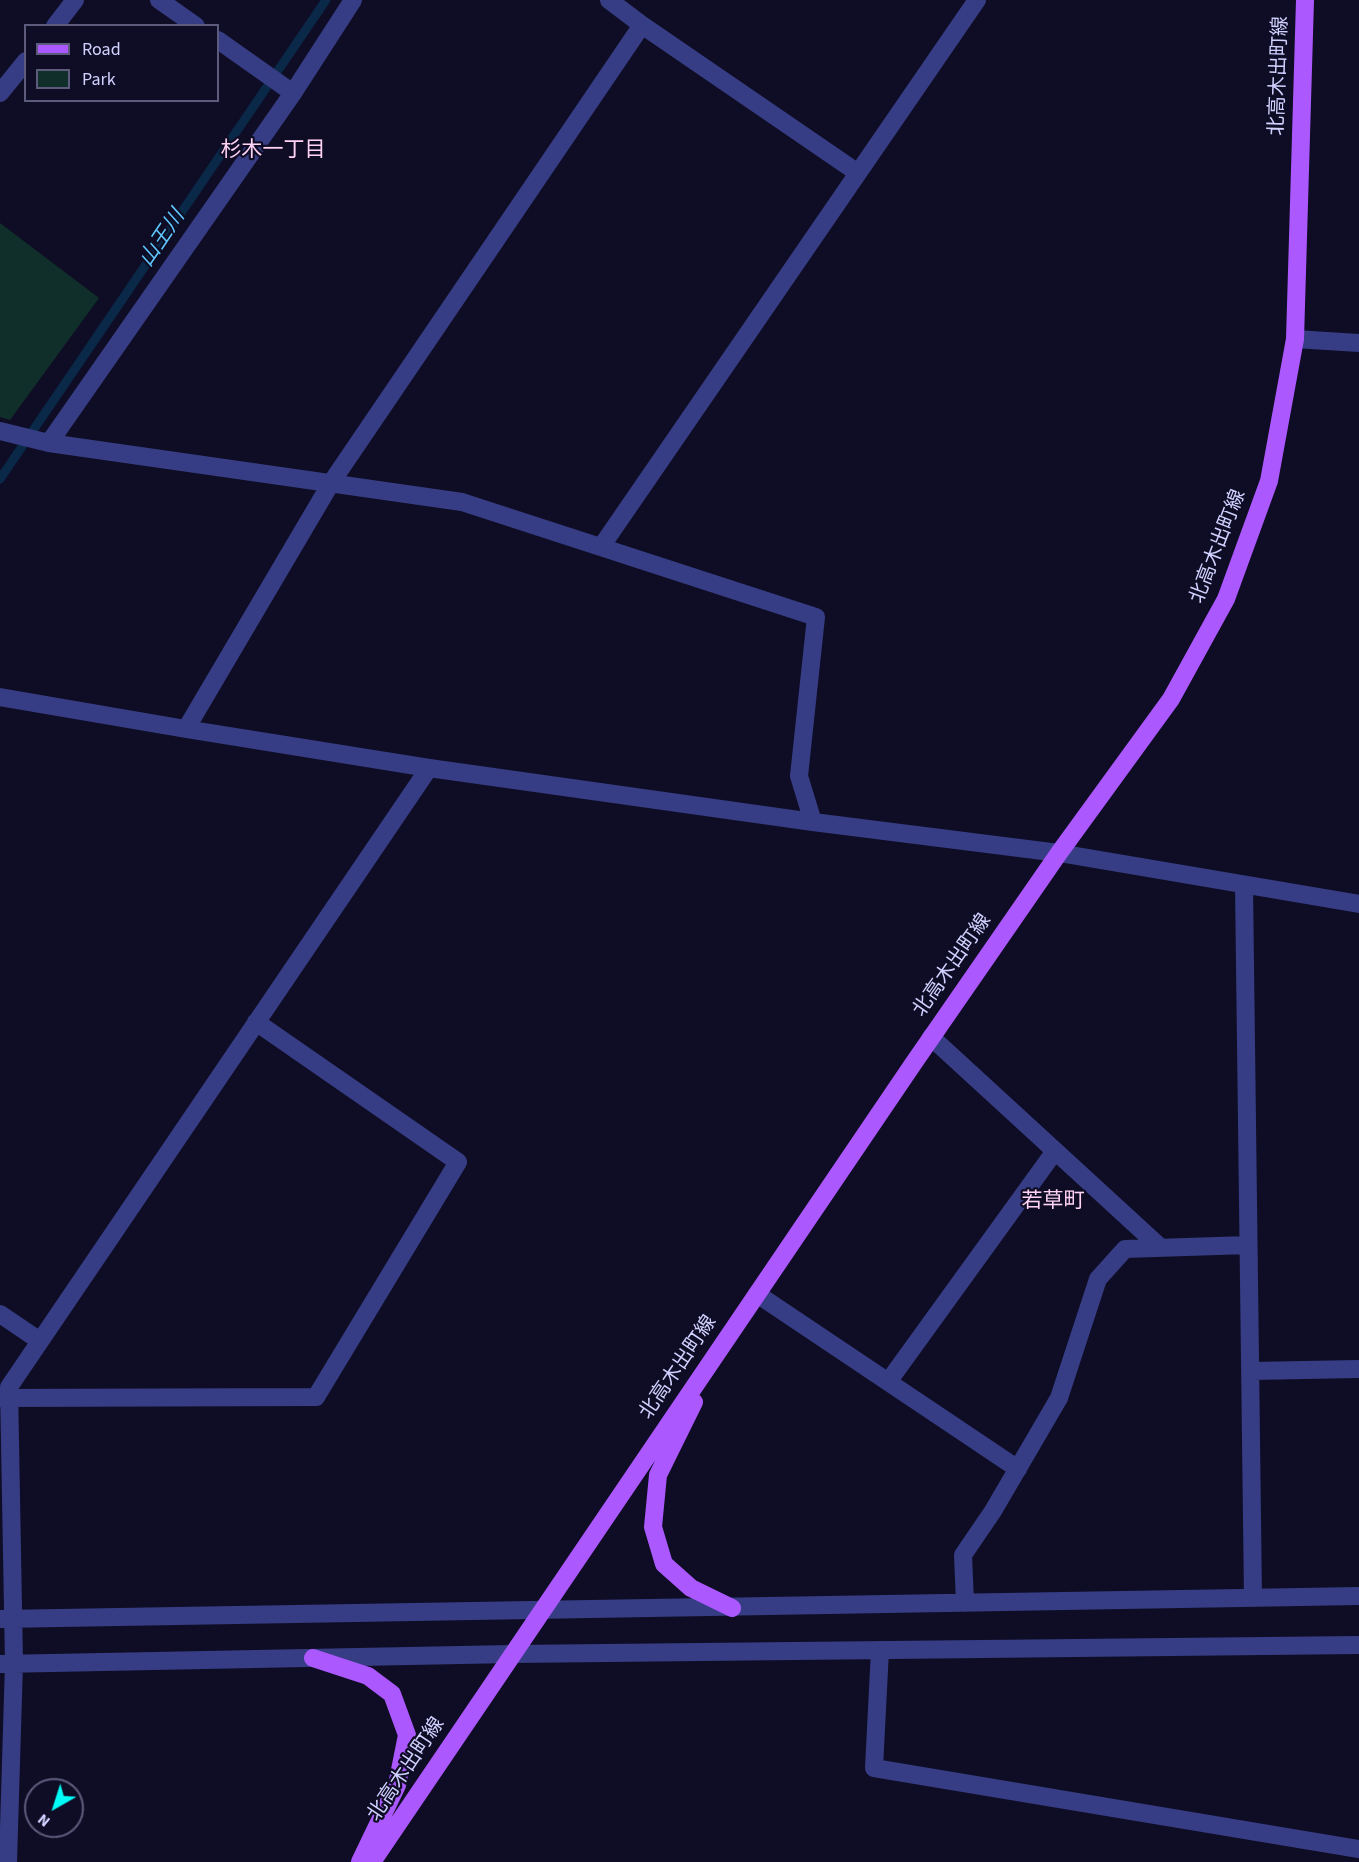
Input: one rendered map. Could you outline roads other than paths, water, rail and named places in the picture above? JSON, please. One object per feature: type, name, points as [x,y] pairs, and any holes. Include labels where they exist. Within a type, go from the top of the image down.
[{"type":"main road","name":"北高木出町線","points":[[372,1862],[932,1037],[1059,853],[1171,699],[1226,599],[1269,481],[1295,339],[1305,0]]},
{"type":"main road","points":[[723,1344],[658,1475],[653,1527],[664,1564],[691,1588],[732,1608]]},
{"type":"main road","points":[[313,1658],[368,1676],[392,1694],[407,1735],[397,1785],[360,1862]]},
{"type":"street","points":[[57,24],[75,0]]},
{"type":"street","points":[[159,0],[193,24]]},
{"type":"street","points":[[49,443],[293,93],[353,0]]},
{"type":"street","points":[[609,0],[642,25],[858,172]]},
{"type":"street","points":[[601,547],[978,0]]},
{"type":"street","points":[[186,729],[331,483],[642,25]]},
{"type":"street","points":[[219,41],[293,93]]},
{"type":"street","points":[[0,93],[24,63]]},
{"type":"street","points":[[1295,339],[1359,343]]},
{"type":"street","points":[[0,430],[49,443],[462,502],[816,616],[799,776],[813,822]]},
{"type":"street","points":[[0,697],[429,768],[813,822],[1059,853],[1359,904]]},
{"type":"street","points":[[8,1862],[5,1398],[9,1387],[429,768]]},
{"type":"street","points":[[1244,885],[1253,1598]]},
{"type":"street","points":[[5,1398],[316,1397],[458,1162],[256,1022]]},
{"type":"street","points":[[932,1037],[1161,1248]]},
{"type":"street","points":[[888,1382],[1055,1151]]},
{"type":"street","points":[[965,1603],[963,1555],[993,1511],[1059,1398],[1098,1279],[1125,1249],[1248,1245]]},
{"type":"street","points":[[757,1294],[1018,1469]]},
{"type":"street","points":[[0,1314],[40,1341]]},
{"type":"street","points":[[1250,1371],[1359,1369]]},
{"type":"street","points":[[7,1619],[1359,1596]]},
{"type":"street","points":[[7,1663],[512,1654],[1359,1644]]},
{"type":"street","points":[[880,1650],[874,1768],[1359,1849]]},
{"type":"waterway","name":"山王川","points":[[0,479],[326,0]]},
{"type":"district","name":"杉木一丁目","points":[[273,151]]},
{"type":"district","name":"若草町","points":[[1053,1202]]}]
